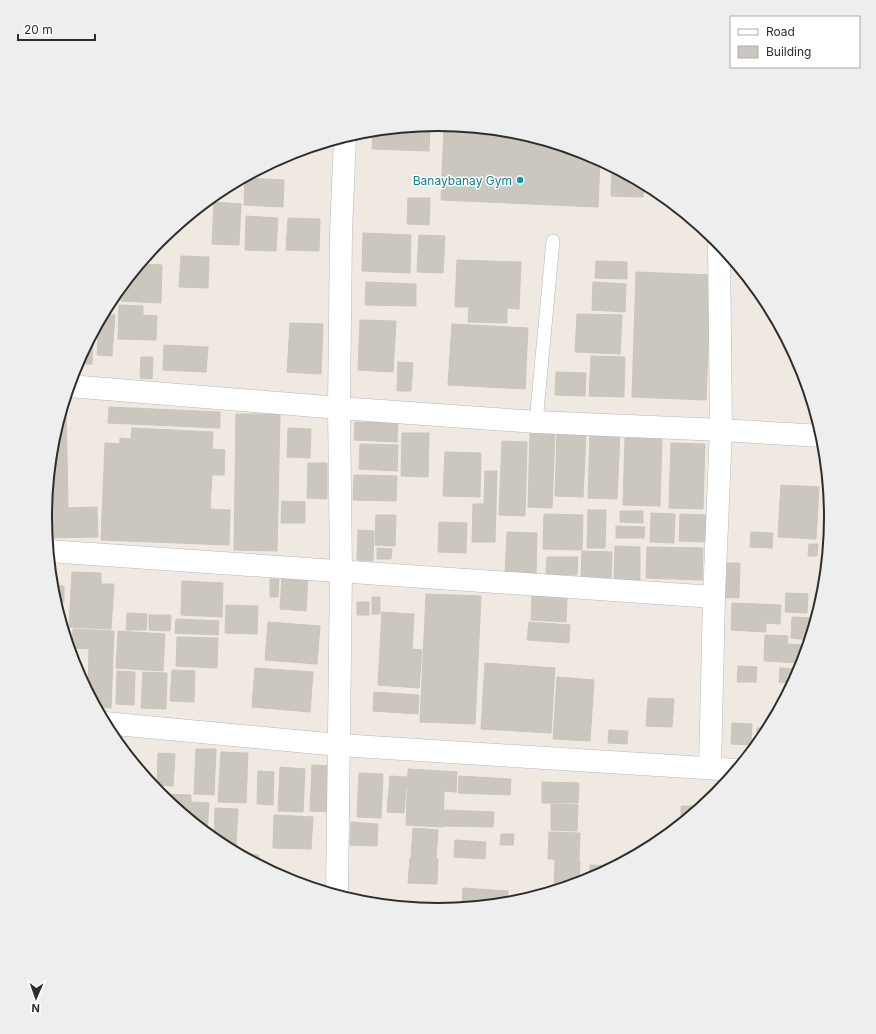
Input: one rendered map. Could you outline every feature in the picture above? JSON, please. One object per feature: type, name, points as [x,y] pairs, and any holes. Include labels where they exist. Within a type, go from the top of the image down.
[{"type":"street","points":[[336,889],[341,571],[339,408],[341,232],[345,142]]},
{"type":"street","points":[[710,768],[714,597],[721,430],[719,253]]},
{"type":"street","points":[[74,386],[536,422],[815,436]]},
{"type":"street","points":[[54,551],[714,597]]},
{"type":"street","points":[[113,724],[339,745],[730,770]]},
{"type":"lane","points":[[536,422],[553,240]]},
{"type":"building","points":[[430,131],[429,151],[372,149],[373,136]]},
{"type":"building","name":"Banaybanay Gym","points":[[444,131],[488,134],[513,138],[562,151],[600,167],[598,207],[441,200]]},
{"type":"building","points":[[612,173],[643,191],[643,197],[611,196]]},
{"type":"building","points":[[253,178],[284,180],[283,207],[244,205],[245,183]]},
{"type":"building","points":[[408,198],[430,198],[429,225],[407,224]]},
{"type":"building","points":[[214,203],[241,204],[239,245],[212,244]]},
{"type":"building","points":[[246,216],[278,218],[276,251],[245,250]]},
{"type":"building","points":[[288,218],[320,219],[319,251],[286,250]]},
{"type":"building","points":[[363,233],[411,235],[410,273],[362,271]]},
{"type":"building","points":[[419,235],[445,236],[443,273],[417,272]]},
{"type":"building","points":[[181,256],[209,257],[208,288],[179,287]]},
{"type":"building","points":[[457,260],[521,262],[519,309],[507,308],[507,323],[468,322],[469,307],[455,307]]},
{"type":"building","points":[[596,261],[627,262],[627,279],[595,278]]},
{"type":"building","points":[[146,264],[162,265],[161,303],[121,301],[121,297]]},
{"type":"building","points":[[636,272],[711,275],[706,400],[632,397]]},
{"type":"building","points":[[366,282],[416,284],[416,306],[365,305]]},
{"type":"building","points":[[593,282],[626,284],[625,312],[592,310]]},
{"type":"building","points":[[119,305],[143,306],[143,315],[157,316],[156,340],[118,339]]},
{"type":"building","points":[[577,314],[622,315],[620,354],[575,352]]},
{"type":"building","points":[[110,315],[115,315],[112,356],[97,355],[98,337]]},
{"type":"building","points":[[360,320],[396,321],[393,372],[358,370]]},
{"type":"building","points":[[290,323],[323,324],[321,374],[287,372]]},
{"type":"building","points":[[452,324],[528,328],[525,389],[448,385]]},
{"type":"building","points":[[93,344],[92,364],[83,364]]},
{"type":"building","points":[[164,345],[208,347],[206,372],[163,370]]},
{"type":"building","points":[[591,356],[625,357],[624,397],[589,396]]},
{"type":"building","points":[[141,357],[153,357],[152,379],[140,378]]},
{"type":"building","points":[[398,362],[413,363],[411,391],[397,391]]},
{"type":"building","points":[[556,372],[586,373],[585,396],[555,395]]},
{"type":"building","points":[[109,407],[220,412],[220,428],[108,423]]},
{"type":"building","points":[[66,413],[68,508],[97,507],[98,537],[53,538],[52,517],[55,467]]},
{"type":"building","points":[[236,414],[280,414],[277,551],[234,550]]},
{"type":"building","points":[[355,422],[398,423],[397,442],[354,440]]},
{"type":"building","points":[[132,428],[213,432],[212,449],[225,450],[224,475],[212,475],[210,509],[230,510],[229,545],[101,540],[105,443],[120,444],[120,438],[131,439]]},
{"type":"building","points":[[288,428],[311,429],[310,458],[287,457]]},
{"type":"building","points":[[530,432],[555,433],[552,508],[528,507]]},
{"type":"building","points":[[402,433],[429,433],[428,477],[401,476]]},
{"type":"building","points":[[557,433],[586,434],[583,497],[555,496]]},
{"type":"building","points":[[590,433],[620,434],[617,499],[588,498]]},
{"type":"building","points":[[625,438],[662,438],[660,506],[623,505]]},
{"type":"building","points":[[502,441],[527,442],[525,516],[499,515]]},
{"type":"building","points":[[671,443],[705,444],[703,509],[669,508]]},
{"type":"building","points":[[360,444],[398,445],[397,471],[359,469]]},
{"type":"building","points":[[445,452],[481,453],[480,497],[443,496]]},
{"type":"building","points":[[308,463],[327,463],[327,499],[307,498]]},
{"type":"building","points":[[485,471],[497,471],[495,542],[472,542],[473,504],[484,504]]},
{"type":"building","points":[[354,475],[397,476],[396,501],[353,500]]},
{"type":"building","points":[[781,485],[819,487],[816,539],[778,537]]},
{"type":"building","points":[[282,501],[305,502],[305,523],[281,523]]},
{"type":"building","points":[[588,510],[606,510],[605,548],[587,548]]},
{"type":"building","points":[[620,511],[643,511],[643,523],[620,522]]},
{"type":"building","points":[[651,513],[675,514],[674,543],[650,542]]},
{"type":"building","points":[[544,514],[583,515],[582,550],[543,549]]},
{"type":"building","points":[[680,514],[707,515],[706,542],[679,541]]},
{"type":"building","points":[[376,515],[396,515],[395,546],[375,545]]},
{"type":"building","points":[[439,522],[467,523],[466,553],[438,552]]},
{"type":"building","points":[[616,526],[645,527],[644,538],[616,538]]},
{"type":"building","points":[[358,530],[374,531],[373,561],[357,560]]},
{"type":"building","points":[[507,532],[537,533],[536,575],[505,574]]},
{"type":"building","points":[[751,532],[773,533],[772,548],[750,547]]},
{"type":"building","points":[[809,544],[818,544],[817,556],[808,556]]},
{"type":"building","points":[[615,546],[640,547],[640,582],[614,581]]},
{"type":"building","points":[[647,547],[703,548],[702,580],[646,578]]},
{"type":"building","points":[[377,548],[392,549],[391,559],[377,559]]},
{"type":"building","points":[[582,551],[612,552],[611,578],[581,577]]},
{"type":"building","points":[[547,557],[578,557],[577,575],[546,574]]},
{"type":"building","points":[[725,563],[740,563],[739,598],[723,597]]},
{"type":"building","points":[[72,572],[101,573],[101,584],[114,584],[111,629],[69,627]]},
{"type":"building","points":[[282,575],[308,576],[306,611],[280,609]]},
{"type":"building","points":[[270,579],[279,579],[278,597],[270,597]]},
{"type":"building","points":[[182,581],[223,583],[222,617],[181,615]]},
{"type":"building","points":[[58,585],[64,586],[64,602],[61,602]]},
{"type":"building","points":[[786,593],[808,594],[807,613],[785,612]]},
{"type":"building","points":[[426,594],[481,596],[475,724],[420,722]]},
{"type":"building","points":[[532,595],[567,597],[566,622],[531,620]]},
{"type":"building","points":[[372,597],[380,597],[380,614],[372,614]]},
{"type":"building","points":[[357,602],[369,602],[369,615],[357,615]]},
{"type":"building","points":[[732,603],[781,605],[780,624],[766,623],[766,632],[731,630]]},
{"type":"building","points":[[226,605],[258,606],[257,634],[225,633]]},
{"type":"building","points":[[382,612],[414,614],[412,649],[422,650],[419,688],[378,685]]},
{"type":"building","points":[[127,613],[147,614],[146,630],[126,630]]},
{"type":"building","points":[[149,615],[171,615],[170,631],[149,630]]},
{"type":"building","points":[[792,617],[811,618],[804,639],[791,638]]},
{"type":"building","points":[[176,619],[219,621],[218,635],[175,633]]},
{"type":"building","points":[[268,622],[320,626],[317,664],[265,660]]},
{"type":"building","points":[[529,622],[570,625],[569,643],[527,640]]},
{"type":"building","points":[[73,629],[114,631],[111,708],[103,707],[88,680],[89,649],[75,648],[72,642]]},
{"type":"building","points":[[118,631],[165,634],[163,671],[116,668]]},
{"type":"building","points":[[765,635],[788,636],[787,644],[803,645],[796,663],[764,661]]},
{"type":"building","points":[[177,637],[218,638],[217,668],[176,666]]},
{"type":"building","points":[[485,663],[555,668],[551,733],[481,729]]},
{"type":"building","points":[[738,666],[757,667],[756,682],[737,682]]},
{"type":"building","points":[[255,668],[313,672],[310,712],[252,707]]},
{"type":"building","points":[[780,668],[793,669],[787,683],[779,682]]},
{"type":"building","points":[[172,670],[195,671],[194,702],[170,701]]},
{"type":"building","points":[[117,671],[135,672],[134,705],[116,704]]},
{"type":"building","points":[[143,672],[167,673],[166,709],[141,708]]},
{"type":"building","points":[[557,677],[594,680],[590,741],[553,739]]},
{"type":"building","points":[[374,692],[419,695],[418,714],[373,711]]},
{"type":"building","points":[[648,698],[674,699],[672,727],[646,726]]},
{"type":"building","points":[[732,723],[752,724],[751,742],[749,745],[731,744]]},
{"type":"building","points":[[757,728],[761,728],[759,731],[757,734]]},
{"type":"building","points":[[609,730],[628,731],[627,744],[608,743]]},
{"type":"building","points":[[196,749],[216,749],[214,795],[194,794]]},
{"type":"building","points":[[221,752],[248,753],[246,803],[218,802]]},
{"type":"building","points":[[158,753],[175,754],[173,786],[160,785],[157,782]]},
{"type":"building","points":[[312,765],[332,766],[330,812],[310,811]]},
{"type":"building","points":[[280,767],[305,769],[303,812],[278,811]]},
{"type":"building","points":[[408,769],[457,772],[456,792],[444,791],[443,827],[406,825]]},
{"type":"building","points":[[258,771],[274,772],[273,805],[257,804]]},
{"type":"building","points":[[359,773],[383,774],[381,818],[357,817]]},
{"type":"building","points":[[390,776],[407,777],[404,813],[387,812]]},
{"type":"building","points":[[459,776],[511,779],[510,795],[458,793]]},
{"type":"building","points":[[542,782],[579,783],[578,803],[542,803]]},
{"type":"building","points":[[170,794],[191,795],[191,802],[209,803],[207,826]]},
{"type":"building","points":[[551,804],[578,805],[577,831],[551,830]]},
{"type":"building","points":[[681,806],[694,806],[693,807],[681,817]]},
{"type":"building","points":[[215,808],[238,809],[236,845],[214,831]]},
{"type":"building","points":[[444,810],[494,812],[493,827],[444,826]]},
{"type":"building","points":[[274,815],[313,817],[311,849],[273,848]]},
{"type":"building","points":[[351,822],[378,824],[377,846],[350,845]]},
{"type":"building","points":[[413,828],[438,830],[436,859],[411,858]]},
{"type":"building","points":[[549,832],[580,833],[579,860],[548,859]]},
{"type":"building","points":[[501,834],[514,834],[513,845],[500,845]]},
{"type":"building","points":[[455,840],[486,842],[485,859],[454,857]]},
{"type":"building","points":[[251,854],[259,855],[259,858]]},
{"type":"building","points":[[410,858],[438,859],[437,884],[408,883]]},
{"type":"building","points":[[555,860],[580,861],[579,877],[554,885]]},
{"type":"building","points":[[590,865],[604,866],[590,872]]},
{"type":"building","points":[[463,888],[508,891],[508,897],[462,902]]},
{"type":"place","name":"Banaybanay Gym","points":[[520,180]]}]
